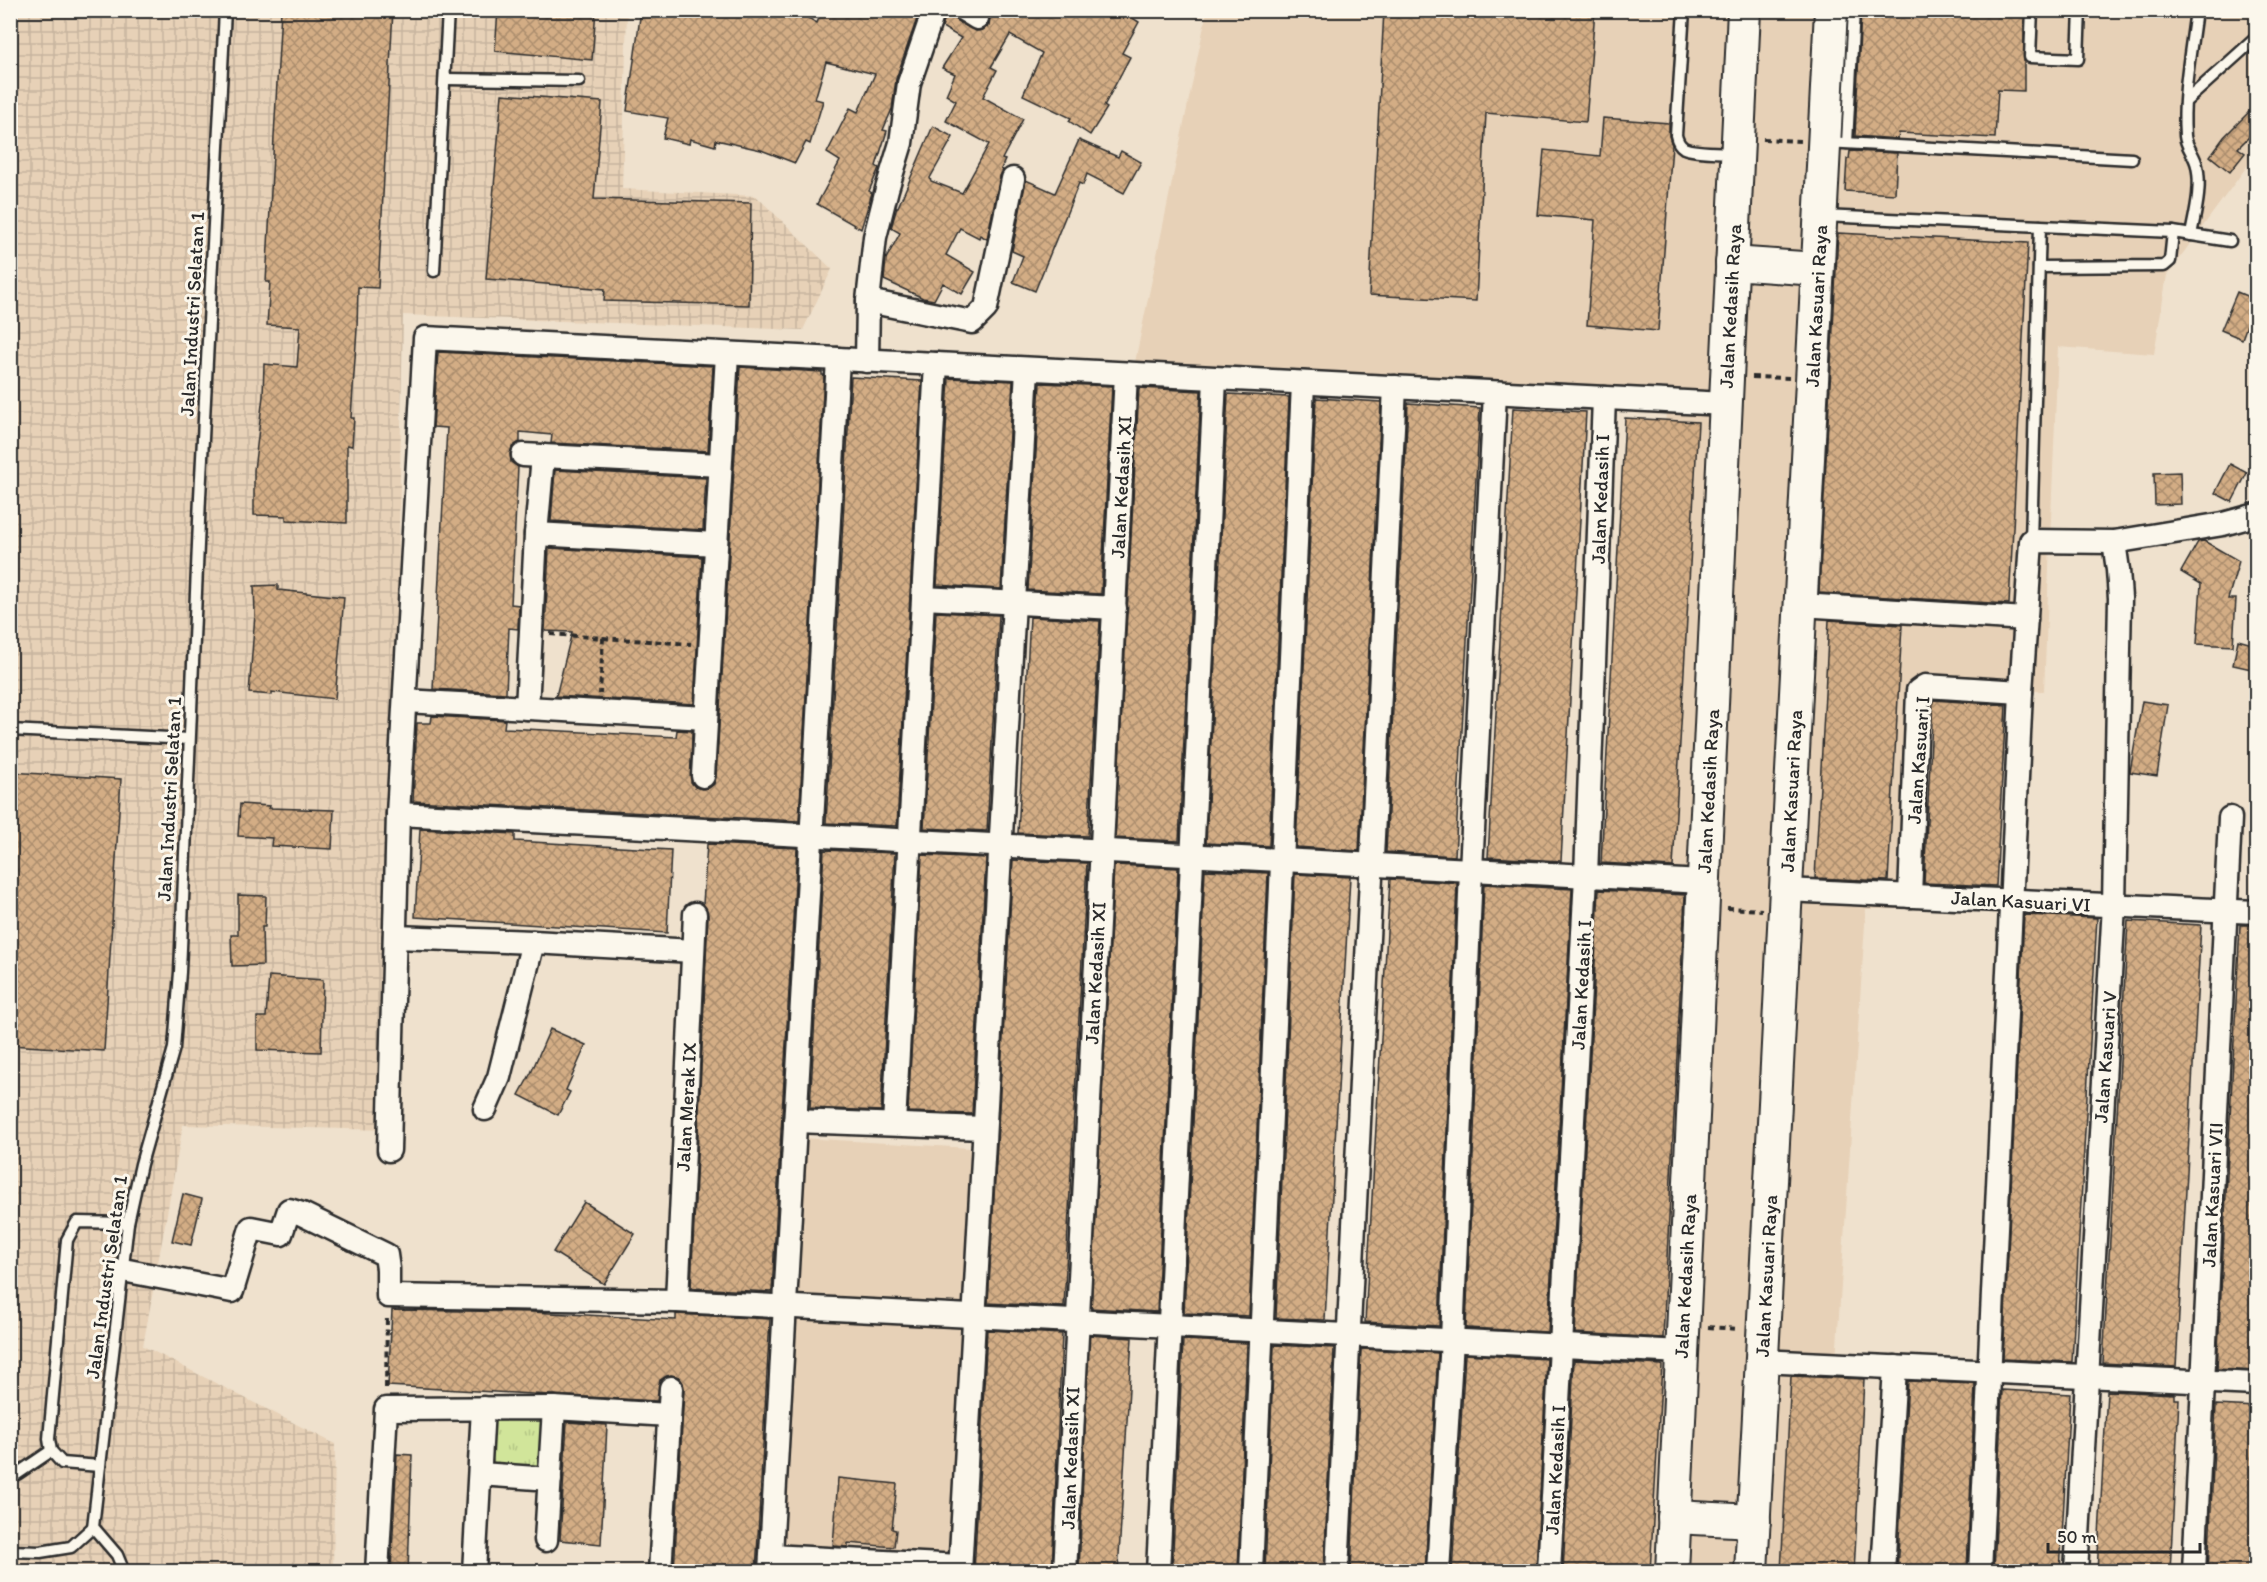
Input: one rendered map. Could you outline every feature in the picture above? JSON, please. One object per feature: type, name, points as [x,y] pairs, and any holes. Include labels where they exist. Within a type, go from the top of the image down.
[{"type":"main road","name":"Jalan Kedasih Raya","points":[[1672,1572],[1744,10]]},
{"type":"main road","name":"Jalan Kasuari Raya","points":[[1751,1572],[1820,216],[1835,143],[1831,10]]},
{"type":"main road","points":[[1732,263],[1817,269]]},
{"type":"main road","points":[[1674,1517],[1754,1521]]},
{"type":"street","points":[[867,361],[868,301],[874,237],[901,143],[909,83],[934,10]]},
{"type":"street","points":[[868,301],[972,322],[986,308],[1013,179]]},
{"type":"street","points":[[389,1150],[398,814],[425,338],[1604,398],[1726,390]]},
{"type":"street","points":[[703,776],[727,354]]},
{"type":"street","points":[[838,359],[770,1564],[960,1569],[1027,369]]},
{"type":"street","points":[[894,1124],[936,364]]},
{"type":"street","name":"Jalan Kedasih XI","points":[[1065,1572],[1126,374]]},
{"type":"street","points":[[1158,1572],[1215,379]]},
{"type":"street","points":[[1251,1572],[1303,383]]},
{"type":"street","points":[[1337,1572],[1395,387]]},
{"type":"street","points":[[1438,1572],[1452,1340],[1471,870],[1495,393]]},
{"type":"street","name":"Jalan Kedasih I","points":[[1549,1572],[1586,876],[1604,398]]},
{"type":"street","points":[[526,708],[536,534],[533,456],[720,465]]},
{"type":"street","points":[[1980,1572],[2021,692],[2031,541],[2114,542],[2223,524],[2256,514]]},
{"type":"street","points":[[536,534],[716,544]]},
{"type":"street","name":"Jalan Kasuari V","points":[[2076,1572],[2115,905],[2120,598],[2114,542]]},
{"type":"street","points":[[923,598],[1114,608]]},
{"type":"street","points":[[1801,605],[2026,619]]},
{"type":"street","name":"Jalan Kasuari I","points":[[1911,896],[1918,691],[1925,686],[2021,692]]},
{"type":"street","points":[[405,701],[706,718]]},
{"type":"street","points":[[398,814],[1586,876],[1703,895]]},
{"type":"street","name":"Jalan Kasuari VII","points":[[2194,1572],[2230,818]]},
{"type":"street","name":"Jalan Kasuari VI","points":[[1785,900],[1911,896],[2256,912]]},
{"type":"street","name":"Jalan Merak IX","points":[[677,1301],[695,914]]},
{"type":"street","points":[[395,937],[693,951]]},
{"type":"street","points":[[485,1109],[499,1077],[533,942]]},
{"type":"street","points":[[795,1121],[983,1128]]},
{"type":"street","points":[[123,1270],[232,1291],[251,1228],[281,1234],[289,1210],[386,1255],[388,1296],[677,1301],[1562,1346],[1682,1339]]},
{"type":"street","points":[[1762,1361],[2256,1384]]},
{"type":"street","points":[[1883,1572],[1895,1367]]},
{"type":"street","points":[[660,1572],[671,1388]]},
{"type":"street","points":[[474,1572],[483,1408]]},
{"type":"street","points":[[377,1572],[386,1409],[554,1408],[669,1415]]},
{"type":"street","points":[[546,1540],[554,1408]]},
{"type":"street","points":[[480,1474],[550,1479]]},
{"type":"lane","name":"Jalan Industri Selatan 1","points":[[93,1527],[128,1223],[141,1164],[174,1048],[180,972],[189,739],[225,10]]},
{"type":"lane","points":[[434,271],[448,10]]},
{"type":"lane","points":[[1684,10],[1676,135],[1678,143],[1683,148],[1691,149],[1738,145]]},
{"type":"lane","points":[[1854,10],[1835,143],[2132,159]]},
{"type":"lane","points":[[2032,10],[2030,57],[2078,59],[2080,10]]},
{"type":"lane","points":[[2191,235],[2197,202],[2199,171],[2185,138],[2186,101],[2196,10]]},
{"type":"lane","points":[[2186,101],[2256,38]]},
{"type":"lane","points":[[445,79],[579,81]]},
{"type":"lane","points":[[1820,216],[2173,232],[2230,241]]},
{"type":"lane","points":[[2031,541],[2040,226]]},
{"type":"lane","points":[[2039,267],[2164,266],[2170,261],[2173,232]]},
{"type":"lane","points":[[10,730],[189,739]]},
{"type":"lane","points":[[99,1466],[62,1463],[51,1452],[49,1439],[67,1240],[77,1222],[128,1223]]},
{"type":"lane","points":[[10,1476],[17,1474],[51,1452]]},
{"type":"lane","points":[[10,1551],[40,1552],[71,1547],[93,1527],[117,1555],[124,1572]]},
{"type":"path","points":[[1738,145],[1835,143]]},
{"type":"path","points":[[1726,390],[1812,380]]},
{"type":"path","points":[[531,632],[710,645]]},
{"type":"path","points":[[599,711],[603,638]]},
{"type":"path","points":[[1703,895],[1785,900]]},
{"type":"path","points":[[386,1409],[388,1296]]},
{"type":"path","points":[[1682,1339],[1764,1330]]},
{"type":"shaded area","points":[[11,11],[627,11],[622,189],[756,196],[832,269],[803,330],[403,315],[388,1130],[183,1125],[143,1346],[335,1444],[333,1571],[11,1572]]},
{"type":"shaded area","points":[[1207,11],[2256,11],[2256,154],[2167,275],[2154,354],[2058,347],[2044,691],[1917,690],[1907,909],[1866,909],[1822,1571],[1603,1571],[1667,392],[1133,372]]},
{"type":"shaded area","points":[[803,1138],[970,1148],[956,1560],[775,1551]]},
{"type":"green space","points":[[490,1408],[551,1411],[546,1474],[485,1471]]},
{"type":"building","points":[[281,10],[393,10],[378,288],[358,287],[351,418],[354,418],[352,446],[347,445],[347,523],[286,520],[286,516],[254,515],[254,470],[263,396],[264,364],[297,367],[300,327],[267,325],[270,282],[266,282]]},
{"type":"building","points":[[498,10],[596,10],[592,60],[495,51]]},
{"type":"building","points":[[641,10],[794,10],[817,23],[822,10],[920,10],[896,79],[892,109],[883,130],[887,131],[876,166],[879,168],[869,191],[872,193],[861,229],[817,204],[840,161],[827,153],[850,108],[858,112],[875,74],[826,62],[815,99],[823,101],[810,144],[806,142],[795,163],[761,150],[716,140],[715,146],[690,139],[689,144],[663,138],[668,118],[627,111]]},
{"type":"building","points":[[947,10],[951,10],[957,21],[976,31],[983,30],[989,25],[988,10],[1120,10],[1139,22],[1122,53],[1130,57],[1104,106],[1107,108],[1090,135],[1069,121],[1071,118],[1023,95],[1042,53],[1010,35],[991,67],[997,70],[983,97],[1023,119],[1002,159],[1005,160],[1001,169],[1003,170],[987,239],[980,235],[979,238],[960,228],[946,255],[975,272],[962,294],[943,283],[934,300],[923,298],[884,280],[886,259],[900,233],[891,228],[897,207],[933,126],[953,137],[930,178],[931,181],[962,193],[989,144],[946,121],[956,101],[946,95],[955,74],[942,68],[961,38],[942,27]]},
{"type":"building","points":[[1384,10],[1595,10],[1586,122],[1486,113],[1476,301],[1369,295]]},
{"type":"building","points":[[1861,10],[2024,10],[2024,91],[1998,90],[1995,138],[1899,133],[1898,139],[1855,136]]},
{"type":"building","points":[[502,94],[602,102],[594,199],[751,203],[749,305],[604,301],[605,289],[486,279]]},
{"type":"building","points":[[2256,105],[2256,130],[2238,148],[2245,153],[2230,172],[2210,156],[2224,137]]},
{"type":"building","points":[[1603,118],[1669,123],[1672,145],[1658,331],[1587,325],[1595,220],[1538,215],[1544,150],[1600,156]]},
{"type":"building","points":[[1079,140],[1118,157],[1121,151],[1141,162],[1124,193],[1087,174],[1083,185],[1079,183],[1035,291],[1013,282],[1023,256],[1012,251],[1026,180],[1055,193]]},
{"type":"building","points":[[1850,151],[1897,153],[1895,194],[1845,191],[1847,159],[1849,159]]},
{"type":"building","points":[[1838,233],[2028,243],[2009,604],[1819,593]]},
{"type":"building","points":[[2237,292],[2256,300],[2242,339],[2221,330]]},
{"type":"building","points":[[438,352],[713,366],[708,451],[551,443],[552,435],[520,432],[520,442],[512,447],[510,454],[511,462],[518,467],[511,604],[519,605],[518,629],[509,628],[506,693],[433,689],[447,428],[433,427]]},
{"type":"building","points":[[740,367],[822,372],[824,375],[799,821],[413,801],[417,723],[431,723],[432,716],[505,720],[504,728],[676,737],[677,730],[692,731],[691,782],[695,787],[702,789],[714,784]]},
{"type":"building","points":[[851,377],[922,381],[897,826],[826,823]]},
{"type":"building","points":[[949,378],[1013,381],[1001,589],[937,585]]},
{"type":"building","points":[[1040,383],[1112,386],[1101,594],[1028,590]]},
{"type":"building","points":[[1139,388],[1201,391],[1179,841],[1115,838]]},
{"type":"building","points":[[1228,394],[1289,397],[1269,846],[1206,843]]},
{"type":"building","points":[[1316,398],[1381,402],[1359,851],[1296,847]]},
{"type":"building","points":[[1408,403],[1480,408],[1455,856],[1386,852]]},
{"type":"building","points":[[1513,408],[1586,412],[1561,861],[1488,857]]},
{"type":"building","points":[[1625,418],[1698,422],[1673,867],[1601,863]]},
{"type":"building","points":[[2230,464],[2247,473],[2232,502],[2215,493]]},
{"type":"building","points":[[555,470],[706,478],[703,530],[551,521]]},
{"type":"building","points":[[2180,472],[2181,504],[2155,505],[2154,473]]},
{"type":"building","points":[[2204,541],[2239,561],[2228,599],[2236,599],[2233,646],[2197,644],[2201,584],[2181,572],[2198,542]]},
{"type":"building","points":[[549,548],[702,557],[694,704],[556,696],[572,632],[545,631]]},
{"type":"building","points":[[278,585],[278,590],[344,597],[335,699],[272,692],[272,695],[249,693],[255,614],[254,586]]},
{"type":"building","points":[[936,612],[999,615],[987,831],[924,828]]},
{"type":"building","points":[[1030,617],[1100,621],[1088,836],[1018,833]]},
{"type":"building","points":[[1829,620],[1902,625],[1888,881],[1815,878]]},
{"type":"building","points":[[2238,640],[2256,645],[2256,670],[2233,665]]},
{"type":"building","points":[[1933,700],[2006,705],[1996,886],[1924,883]]},
{"type":"building","points":[[2142,701],[2168,705],[2157,776],[2130,772]]},
{"type":"building","points":[[10,772],[121,779],[104,1051],[10,1045]]},
{"type":"building","points":[[240,804],[270,806],[269,808],[334,810],[332,849],[271,846],[272,838],[238,836]]},
{"type":"building","points":[[420,829],[515,834],[515,841],[671,850],[667,933],[415,917]]},
{"type":"building","points":[[707,844],[797,848],[772,1292],[691,1288],[708,915],[703,904]]},
{"type":"building","points":[[824,850],[895,853],[881,1111],[810,1108]]},
{"type":"building","points":[[922,855],[986,858],[972,1114],[908,1112]]},
{"type":"building","points":[[1013,860],[1087,863],[1064,1307],[988,1303]]},
{"type":"building","points":[[1114,865],[1178,868],[1157,1312],[1091,1308]]},
{"type":"building","points":[[1205,870],[1268,873],[1249,1316],[1184,1313]]},
{"type":"building","points":[[1295,874],[1350,877],[1325,1320],[1276,1318]]},
{"type":"building","points":[[1390,879],[1457,883],[1439,1326],[1365,1322]]},
{"type":"building","points":[[1484,884],[1572,889],[1548,1332],[1466,1328]]},
{"type":"building","points":[[1599,890],[1685,895],[1663,1338],[1575,1333]]},
{"type":"building","points":[[238,895],[266,896],[265,927],[262,927],[263,965],[232,966],[231,935],[238,935]]},
{"type":"building","points":[[2024,915],[2097,918],[2072,1362],[2003,1359]]},
{"type":"building","points":[[2128,921],[2201,925],[2176,1367],[2103,1363]]},
{"type":"building","points":[[2240,925],[2256,925],[2256,1371],[2217,1369]]},
{"type":"building","points":[[269,976],[323,980],[321,1052],[257,1050],[257,1017],[266,1017]]},
{"type":"building","points":[[550,1029],[586,1045],[566,1090],[570,1092],[558,1115],[519,1095]]},
{"type":"building","points":[[183,1194],[202,1199],[191,1245],[172,1241]]},
{"type":"building","points":[[584,1202],[635,1234],[604,1284],[553,1252]]},
{"type":"building","points":[[392,1310],[532,1312],[676,1320],[676,1314],[770,1319],[756,1572],[674,1572],[684,1389],[679,1377],[671,1375],[660,1380],[657,1401],[388,1386]]},
{"type":"building","points":[[987,1330],[1062,1334],[1052,1572],[974,1572]]},
{"type":"building","points":[[1089,1335],[1132,1338],[1118,1572],[1079,1572]]},
{"type":"building","points":[[1183,1340],[1247,1343],[1238,1572],[1172,1572]]},
{"type":"building","points":[[1274,1345],[1334,1348],[1324,1572],[1265,1572]]},
{"type":"building","points":[[1361,1349],[1438,1353],[1425,1572],[1351,1572]]},
{"type":"building","points":[[1465,1354],[1547,1359],[1536,1572],[1452,1572]]},
{"type":"building","points":[[1574,1360],[1662,1365],[1650,1572],[1563,1572]]},
{"type":"building","points":[[1791,1376],[1864,1379],[1854,1572],[1781,1572]]},
{"type":"building","points":[[1908,1381],[1975,1384],[1967,1572],[1897,1572]]},
{"type":"building","points":[[2002,1390],[2070,1394],[2060,1572],[1994,1572]]},
{"type":"building","points":[[2107,1391],[2174,1394],[2174,1399],[2179,1399],[2170,1572],[2097,1572]]},
{"type":"building","points":[[2216,1405],[2256,1407],[2256,1572],[2208,1572]]},
{"type":"building","points":[[567,1422],[607,1425],[601,1544],[560,1540]]},
{"type":"building","points":[[397,1454],[412,1455],[408,1572],[391,1572]]},
{"type":"building","points":[[838,1478],[897,1484],[892,1529],[896,1530],[894,1547],[848,1543],[848,1547],[833,1546]]}]
